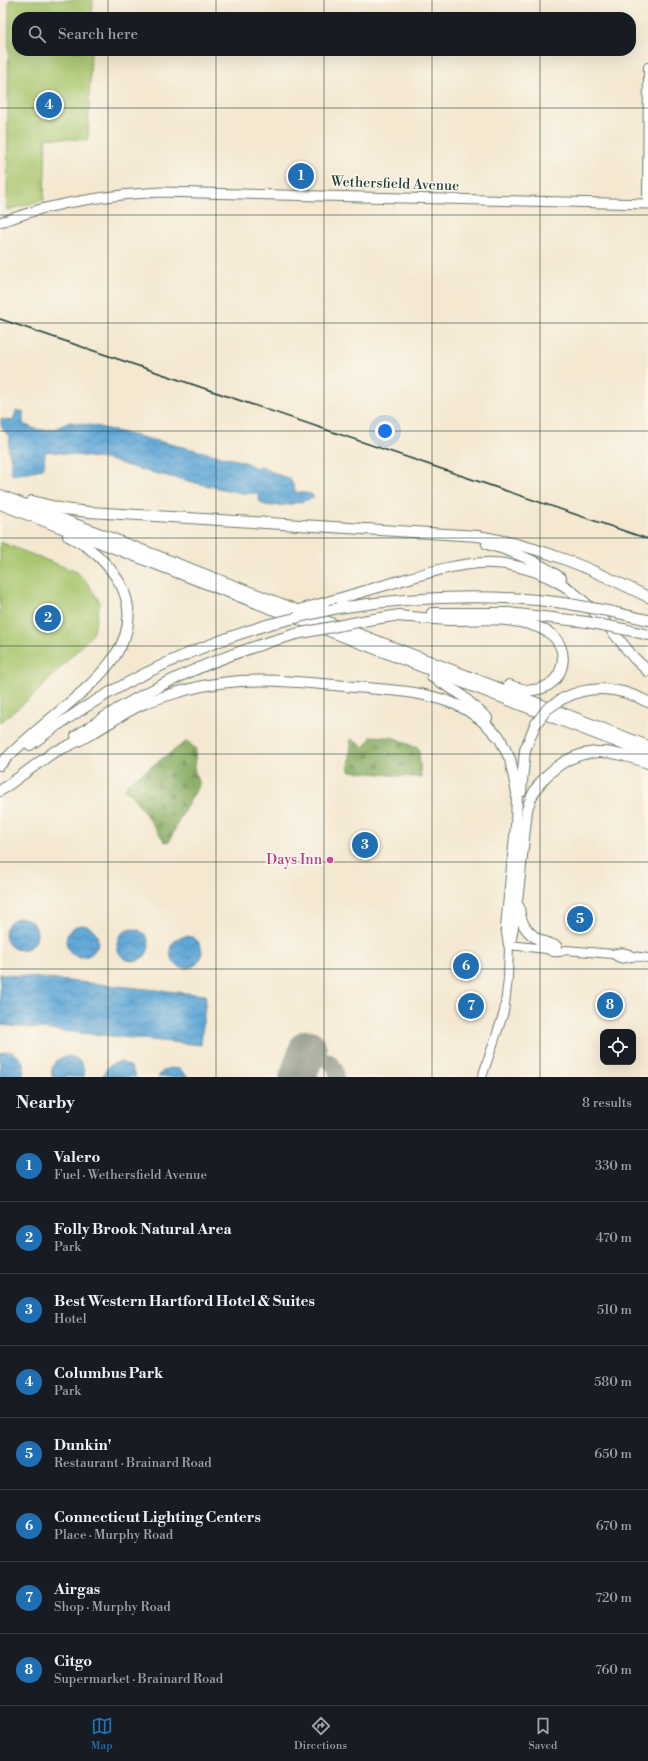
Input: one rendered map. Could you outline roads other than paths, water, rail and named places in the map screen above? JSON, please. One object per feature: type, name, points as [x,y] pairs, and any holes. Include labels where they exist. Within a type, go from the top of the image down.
[{"type":"highway","points":[[0,489],[46,505],[89,512],[478,536],[521,545],[552,554],[585,566],[648,597]]},
{"type":"highway","points":[[0,494],[648,754]]},
{"type":"highway","points":[[0,504],[648,746]]},
{"type":"highway","points":[[0,767],[14,750],[102,674],[120,647],[125,634],[128,617],[128,606],[124,593],[112,572],[96,554],[78,541],[27,519],[11,508]]},
{"type":"highway","points":[[395,531],[470,540],[519,554],[543,566],[569,584],[592,605],[648,677]]},
{"type":"highway","points":[[267,623],[268,619],[446,568],[468,563],[492,562],[526,568],[551,579],[573,592],[604,621]]},
{"type":"highway","points":[[0,767],[62,721],[117,688],[189,652],[267,623],[338,608],[393,601],[453,597],[511,598],[570,604],[648,620]]},
{"type":"highway","points":[[0,792],[50,754],[106,716],[166,682],[235,653],[296,634],[394,616],[441,612],[486,612],[528,614],[588,622],[648,635]]},
{"type":"highway","points":[[387,649],[411,651],[482,677],[529,690],[539,690],[548,686],[557,678],[562,667],[563,655],[557,640],[547,631],[533,625],[504,620],[448,620],[394,616]]},
{"type":"highway","points":[[387,649],[407,666],[441,681],[462,696],[486,717],[501,740],[510,758],[517,793],[516,826]]},
{"type":"highway","points":[[634,658],[648,671]]},
{"type":"highway","points":[[50,754],[90,735],[120,716],[152,700],[200,686],[255,680],[401,691],[430,696],[468,710],[482,721],[501,740]]},
{"type":"highway","points":[[509,945],[506,927],[516,826],[525,750],[535,725],[547,709],[562,699],[580,691],[605,689],[630,694],[648,702]]},
{"type":"highway","points":[[509,945],[518,893],[527,810],[536,789],[548,774],[567,760],[594,752],[617,754],[648,763]]},
{"type":"highway","points":[[518,893],[519,916],[525,928],[533,936],[551,947]]},
{"type":"main road","name":"Wethersfield Avenue","points":[[0,222],[38,210],[72,202],[161,192],[647,204]]},
{"type":"street","points":[[647,204],[648,67]]},
{"type":"street","points":[[482,1077],[504,1012],[508,979],[509,945],[551,947],[562,946],[566,950],[614,954],[628,952],[632,956],[648,958]]},
{"type":"water","points":[[16,411],[23,411],[23,424],[35,429],[54,429],[70,422],[95,426],[245,462],[256,468],[262,467],[281,476],[290,478],[296,492],[311,494],[314,497],[286,505],[264,505],[260,502],[258,493],[242,493],[217,488],[138,469],[110,460],[47,451],[42,469],[14,475],[11,473],[11,460],[8,449],[10,437],[3,429],[1,419],[13,421]]},
{"type":"water","points":[[18,918],[24,918],[33,922],[37,934],[33,946],[24,950],[18,950],[9,946],[5,937],[5,931],[9,922]]},
{"type":"water","points":[[79,925],[85,925],[94,929],[98,941],[94,953],[85,957],[79,957],[70,953],[66,944],[66,938],[70,929]]},
{"type":"water","points":[[130,929],[136,929],[145,933],[149,945],[145,957],[136,961],[130,961],[121,957],[117,948],[117,942],[121,933]]},
{"type":"water","points":[[186,936],[195,939],[199,943],[202,952],[199,961],[195,965],[186,968],[177,965],[173,961],[170,952],[173,943],[177,939]]},
{"type":"water","points":[[0,974],[206,995],[201,1045],[0,1025]]},
{"type":"water","points":[[8,1051],[13,1052],[20,1057],[24,1064],[24,1073],[22,1077],[0,1077],[0,1053]]},
{"type":"water","points":[[69,1056],[81,1063],[84,1069],[84,1077],[52,1077],[52,1069],[55,1062],[61,1058]]},
{"type":"water","points":[[121,1062],[131,1067],[136,1077],[103,1077],[109,1066]]},
{"type":"water","points":[[169,1068],[180,1069],[188,1077],[158,1077],[164,1070]]},
{"type":"railway","points":[[0,319],[648,539]]},
{"type":"place","name":"Columbus Park","points":[[49,105]]},
{"type":"place","name":"Valero","points":[[301,176]]},
{"type":"place","name":"Folly Brook Natural Area","points":[[48,618]]},
{"type":"place","name":"Best Western Hartford Hotel & Suites","points":[[365,845]]},
{"type":"place","name":"Days Inn","points":[[330,860]]},
{"type":"place","name":"Dunkin'","points":[[580,919]]},
{"type":"place","name":"Connecticut Lighting Centers","points":[[466,966]]},
{"type":"place","name":"Citgo","points":[[610,1005]]},
{"type":"place","name":"Airgas","points":[[471,1006]]}]
